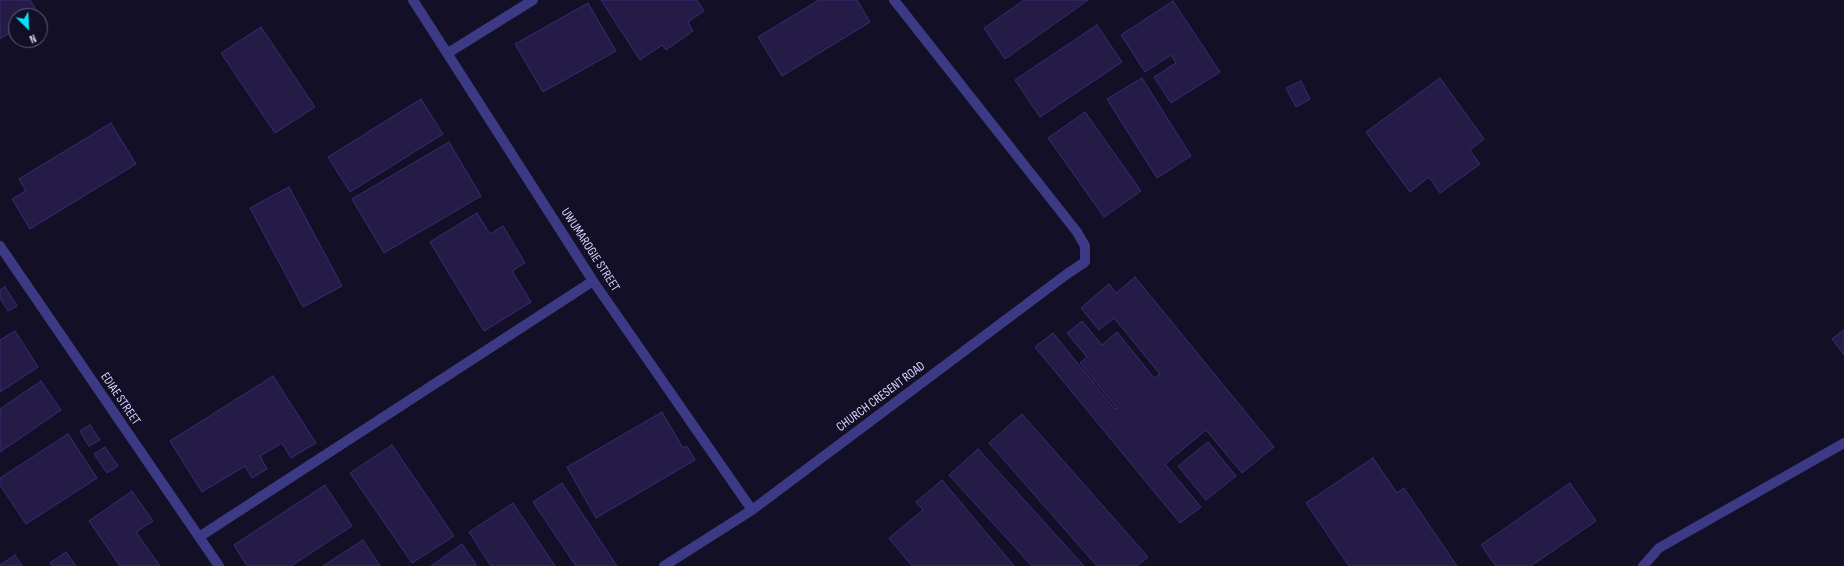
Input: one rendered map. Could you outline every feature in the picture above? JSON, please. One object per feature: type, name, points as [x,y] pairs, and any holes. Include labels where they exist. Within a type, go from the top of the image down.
[{"type":"street","name":"UWUMAROGIE STREET","points":[[414,0],[593,281],[752,510]]},
{"type":"street","points":[[448,54],[533,0]]},
{"type":"street","name":"CHURCH CRESENT ROAD","points":[[664,566],[752,510],[1085,262],[1085,246],[1077,232],[894,0]]},
{"type":"street","name":"EDIAE STREET","points":[[0,246],[219,566]]},
{"type":"street","points":[[199,537],[593,281]]},
{"type":"street","points":[[1643,566],[1659,548],[1844,443]]},
{"type":"building","points":[[0,0],[30,0],[35,8],[8,8],[8,34],[0,39]]},
{"type":"building","points":[[601,0],[697,0],[704,11],[688,22],[693,31],[666,50],[662,45],[640,60]]},
{"type":"building","points":[[819,0],[857,0],[870,22],[782,76],[758,37]]},
{"type":"building","points":[[1024,0],[1088,0],[1005,59],[984,28]]},
{"type":"building","points":[[1173,1],[1220,72],[1171,103],[1154,77],[1176,63],[1171,55],[1145,72],[1121,35]]},
{"type":"building","points":[[588,3],[616,51],[543,92],[515,44]]},
{"type":"building","points":[[1097,25],[1122,62],[1040,117],[1015,80]]},
{"type":"building","points":[[261,27],[315,107],[275,133],[221,53]]},
{"type":"building","points":[[1142,78],[1191,156],[1157,178],[1107,99]]},
{"type":"building","points":[[1440,78],[1484,139],[1470,150],[1480,164],[1440,193],[1429,177],[1410,192],[1366,132]]},
{"type":"building","points":[[1301,81],[1310,99],[1296,107],[1286,88]]},
{"type":"building","points":[[421,99],[443,134],[350,192],[328,157]]},
{"type":"building","points":[[1085,112],[1141,191],[1104,217],[1048,138]]},
{"type":"building","points":[[111,123],[136,164],[30,229],[12,199],[26,191],[19,179]]},
{"type":"building","points":[[449,142],[481,196],[384,253],[352,199]]},
{"type":"building","points":[[289,187],[342,286],[303,307],[250,208]]},
{"type":"building","points":[[477,213],[490,234],[503,226],[525,263],[512,271],[531,302],[484,331],[430,242]]},
{"type":"building","points":[[1135,277],[1274,447],[1242,473],[1206,430],[1165,464],[1201,507],[1180,523],[1035,347],[1053,333],[1115,409],[1117,408],[1080,363],[1087,357],[1067,333],[1082,321],[1102,345],[1117,332],[1154,378],[1160,374],[1114,318],[1099,330],[1081,308],[1109,284],[1116,293]]},
{"type":"building","points":[[5,287],[17,306],[8,311],[0,298],[0,290]]},
{"type":"building","points":[[1844,330],[1844,355],[1832,339]]},
{"type":"building","points":[[15,331],[38,367],[0,392],[0,340]]},
{"type":"building","points":[[273,376],[316,443],[291,458],[282,443],[260,456],[267,469],[252,478],[245,466],[202,492],[170,441]]},
{"type":"building","points":[[41,381],[61,410],[0,452],[0,409]]},
{"type":"building","points":[[662,412],[683,448],[687,446],[695,460],[596,518],[567,467]]},
{"type":"building","points":[[1022,414],[1148,557],[1137,566],[1097,566],[989,443]]},
{"type":"building","points":[[90,425],[100,440],[89,446],[80,431]]},
{"type":"building","points":[[68,434],[97,478],[26,524],[0,485],[0,478]]},
{"type":"building","points":[[1208,442],[1236,476],[1206,500],[1178,466]]},
{"type":"building","points":[[392,445],[454,536],[412,563],[350,473]]},
{"type":"building","points":[[105,447],[118,466],[107,473],[94,454]]},
{"type":"building","points":[[978,449],[1084,566],[1032,566],[949,475]]},
{"type":"building","points":[[1373,458],[1397,493],[1404,488],[1457,566],[1349,566],[1306,503]]},
{"type":"building","points":[[942,480],[1014,566],[912,566],[889,538],[923,510],[916,502]]},
{"type":"building","points":[[562,483],[617,566],[576,566],[533,502]]},
{"type":"building","points":[[1570,483],[1596,521],[1531,566],[1496,566],[1481,545]]},
{"type":"building","points":[[325,485],[352,526],[291,566],[247,566],[234,545]]},
{"type":"building","points":[[132,491],[153,521],[136,532],[160,566],[120,566],[89,521]]},
{"type":"building","points":[[513,503],[555,566],[491,566],[469,532]]},
{"type":"building","points":[[363,540],[380,566],[323,566]]},
{"type":"building","points":[[462,544],[477,566],[431,566]]},
{"type":"building","points":[[66,552],[76,566],[52,566],[50,563]]},
{"type":"building","points":[[15,555],[22,566],[0,566],[0,565]]}]
